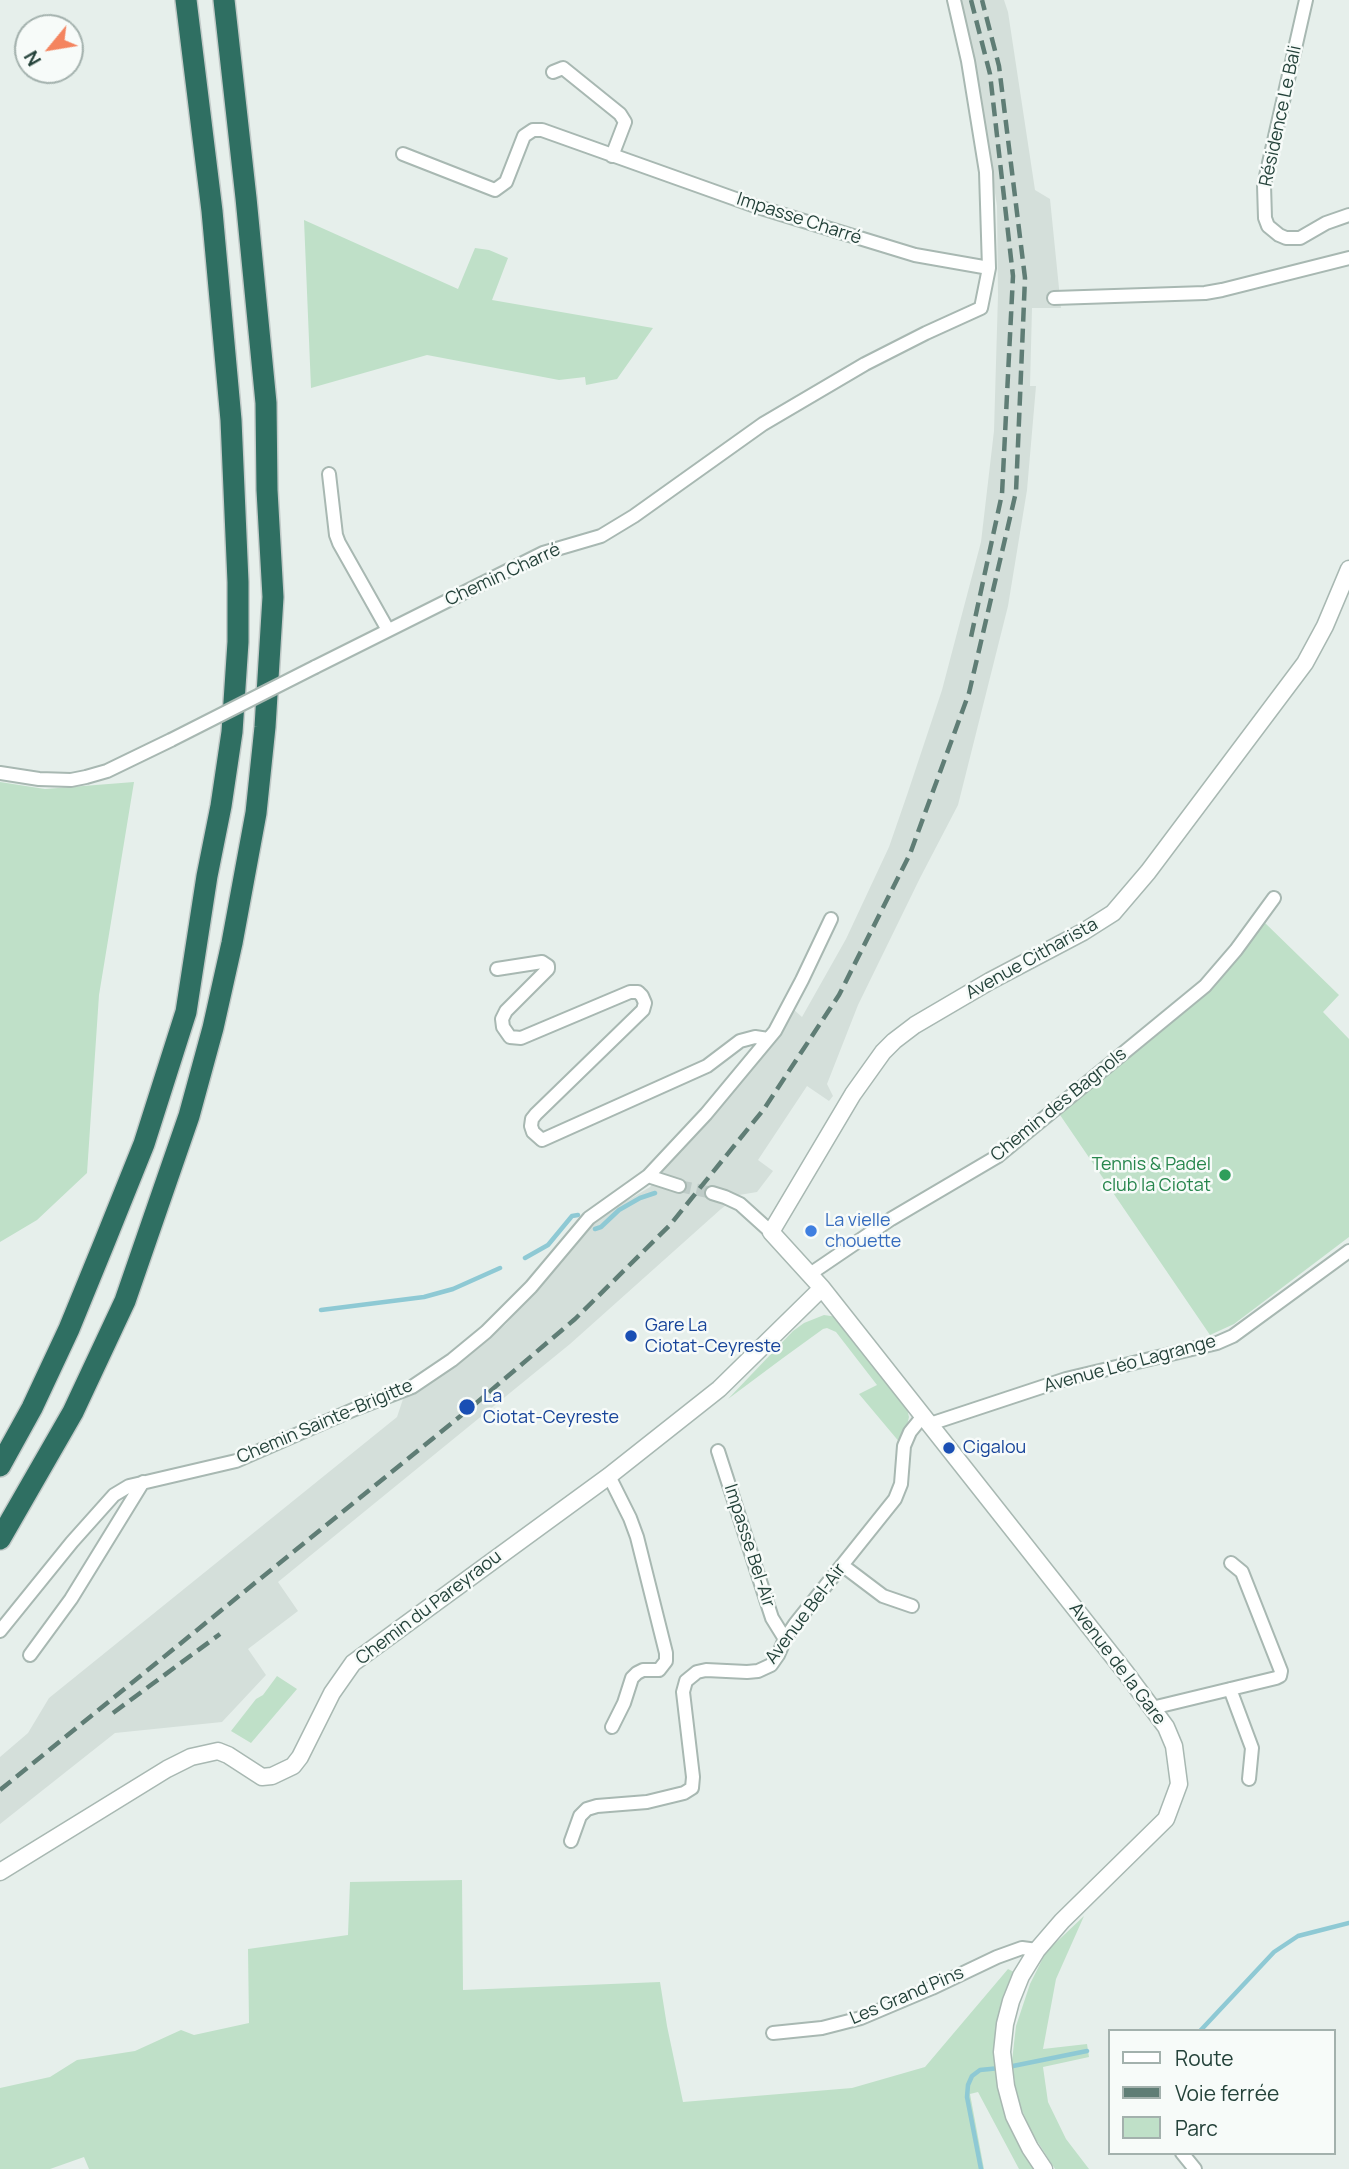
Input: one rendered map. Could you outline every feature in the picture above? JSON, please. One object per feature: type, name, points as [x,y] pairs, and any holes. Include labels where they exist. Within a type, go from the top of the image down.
[{"type":"highway","points":[[0,1466],[69,1329],[144,1144],[186,1013],[232,732],[238,642],[238,582],[231,420],[212,211],[186,0]]},
{"type":"highway","points":[[0,1539],[73,1412],[125,1301],[190,1116],[229,955],[256,813],[265,727],[273,597],[267,490],[266,403],[223,0]]},
{"type":"street","points":[[954,0],[968,61],[986,173],[989,268]]},
{"type":"street","name":"Résidence Le Bali","points":[[1306,0],[1264,185],[1265,218],[1268,226],[1279,235],[1300,238],[1326,223],[1349,215]]},
{"type":"street","points":[[553,72],[563,68],[620,114],[625,122],[612,156]]},
{"type":"street","name":"Impasse Charré","points":[[403,154],[495,190],[506,181],[524,136],[533,130],[542,130],[758,207],[915,255],[989,268]]},
{"type":"street","points":[[1054,298],[1205,293],[1349,258]]},
{"type":"street","name":"Chemin Charré","points":[[0,773],[39,779],[71,780],[107,771],[543,553],[601,537],[763,424],[865,364],[981,308],[989,268]]},
{"type":"street","points":[[329,474],[338,543],[388,630]]},
{"type":"street","name":"Avenue Citharista","points":[[771,1232],[853,1094],[894,1041],[915,1025],[990,981],[1113,914],[1148,872],[1305,663],[1325,626],[1349,569]]},
{"type":"street","name":"Chemin des Bagnols","points":[[810,1274],[891,1219],[998,1156],[1205,986],[1236,950],[1274,898]]},
{"type":"street","name":"Chemin Sainte-Brigitte","points":[[0,1630],[114,1495],[143,1482],[236,1461],[412,1387],[452,1360],[486,1332],[531,1287],[589,1218],[648,1176],[706,1114],[775,1031],[803,980],[831,919]]},
{"type":"street","points":[[497,969],[542,962],[548,966],[506,1011],[502,1019],[503,1027],[510,1037],[521,1038],[630,992],[638,992],[645,1003],[643,1010],[532,1119],[531,1126],[541,1140],[706,1066],[740,1041],[755,1037],[768,1039]]},
{"type":"street","points":[[648,1176],[679,1186]]},
{"type":"street","points":[[712,1194],[740,1204],[771,1232]]},
{"type":"street","name":"Avenue de la Gare","points":[[771,1232],[822,1288],[1126,1673],[1166,1727],[1174,1746],[1179,1784],[1166,1819],[1062,1921],[1037,1950],[1021,1976],[1011,2001],[1002,2052],[1006,2086],[1014,2116],[1044,2169]]},
{"type":"street","name":"Avenue Léo Lagrange","points":[[927,1420],[1066,1379],[1217,1343],[1233,1336],[1349,1251]]},
{"type":"street","name":"Chemin du Pareyraou","points":[[0,1872],[167,1769],[191,1758],[218,1751],[262,1777],[272,1776],[293,1766],[332,1693],[353,1663],[609,1476],[719,1389],[822,1288]]},
{"type":"street","name":"Avenue Bel-Air","points":[[571,1840],[580,1816],[587,1810],[597,1806],[648,1802],[689,1791],[693,1783],[683,1692],[686,1681],[697,1672],[706,1670],[747,1672],[765,1669],[774,1662],[785,1639],[895,1499],[901,1484],[904,1446],[910,1432],[927,1420]]},
{"type":"street","name":"Impasse Bel-Air","points":[[719,1451],[772,1618],[785,1639]]},
{"type":"street","points":[[609,1476],[631,1518],[666,1653],[666,1661],[659,1670],[643,1670],[632,1678],[612,1727]]},
{"type":"street","points":[[30,1655],[71,1599],[143,1482]]},
{"type":"street","points":[[1152,1708],[1280,1676],[1281,1671],[1242,1572],[1231,1563]]},
{"type":"street","points":[[842,1565],[883,1596],[912,1606]]},
{"type":"street","points":[[1230,1689],[1252,1748],[1249,1779]]},
{"type":"street","name":"Les Grand Pins","points":[[773,2033],[822,2028],[861,2018],[997,1957],[1021,1948],[1037,1950]]},
{"type":"street","points":[[1184,2155],[1195,2169]]},
{"type":"shaded area","points":[[961,0],[1004,0],[1008,12],[1035,190],[1050,199],[1061,308],[1032,308],[1030,386],[1036,386],[1027,490],[1008,606],[958,805],[858,1005],[827,1084],[833,1096],[829,1101],[807,1086],[758,1160],[773,1171],[757,1192],[739,1195],[721,1209],[570,1344],[278,1582],[298,1611],[248,1649],[266,1675],[222,1722],[115,1733],[0,1824],[0,1757],[28,1733],[49,1698],[397,1417],[403,1399],[471,1353],[506,1324],[593,1221],[650,1187],[793,1009],[802,1017],[846,939],[889,847],[907,795],[942,690],[981,542],[994,431],[998,295],[997,206],[976,70]]},
{"type":"green space","points":[[304,220],[458,289],[475,248],[489,250],[508,258],[492,300],[653,328],[617,379],[586,385],[585,377],[559,380],[427,355],[311,388]]},
{"type":"green space","points":[[0,782],[45,789],[134,782],[99,995],[87,1173],[37,1220],[0,1242]]},
{"type":"green space","name":"Tennis & Padel club la Ciotat","points":[[1263,921],[1339,995],[1323,1012],[1349,1039],[1349,1237],[1234,1324],[1210,1335],[1058,1112],[1202,996]]},
{"type":"green space","points":[[824,1315],[837,1317],[905,1401],[909,1417],[901,1444],[859,1394],[877,1385],[836,1332],[827,1328],[728,1399],[793,1331]]},
{"type":"green space","points":[[277,1676],[297,1689],[251,1743],[231,1731]]},
{"type":"green space","points":[[462,1880],[463,1990],[660,1982],[683,2102],[852,2088],[925,2067],[1008,1969],[1016,1973],[996,2058],[1038,2169],[1019,2169],[978,2092],[970,2094],[984,2169],[89,2169],[84,2157],[50,2169],[0,2169],[0,2088],[50,2077],[77,2060],[135,2051],[181,2030],[194,2035],[249,2023],[248,1949],[348,1935],[350,1882]]},
{"type":"green space","points":[[1084,1916],[1056,1979],[1043,2049],[1087,2044],[1089,2057],[1043,2067],[1048,2102],[1066,2139],[1089,2169],[1055,2169],[1032,2133],[1017,2099],[1012,2061],[1016,2026],[1030,1984],[1046,1952]]},
{"type":"waterway","points":[[595,1229],[601,1227],[619,1210],[655,1193]]},
{"type":"waterway","points":[[525,1258],[548,1245],[572,1216],[578,1215]]},
{"type":"waterway","points":[[321,1310],[424,1297],[453,1289],[500,1268]]},
{"type":"waterway","points":[[1202,2029],[1274,1952],[1298,1936],[1349,1923]]},
{"type":"waterway","points":[[1008,2067],[1087,2051]]},
{"type":"waterway","points":[[981,2169],[967,2097],[968,2085],[972,2076],[980,2070],[1000,2068]]},
{"type":"tunnel","points":[[679,1186],[712,1193]]},
{"type":"railway","points":[[971,0],[990,74],[1013,276],[1002,494],[971,637]]},
{"type":"railway","points":[[0,1790],[468,1410],[575,1319],[670,1225],[764,1109],[839,995],[910,854],[969,693],[1016,492],[1025,278],[999,66],[982,0]]},
{"type":"railway","points":[[113,1713],[220,1634]]},
{"type":"place","name":"Tennis & Padel club la Ciotat","points":[[1225,1175]]},
{"type":"place","name":"La vielle chouette","points":[[811,1231]]},
{"type":"place","name":"Gare La Ciotat-Ceyreste","points":[[631,1336]]},
{"type":"place","name":"La Ciotat-Ceyreste","points":[[467,1407]]},
{"type":"place","name":"Cigalou","points":[[949,1448]]}]
